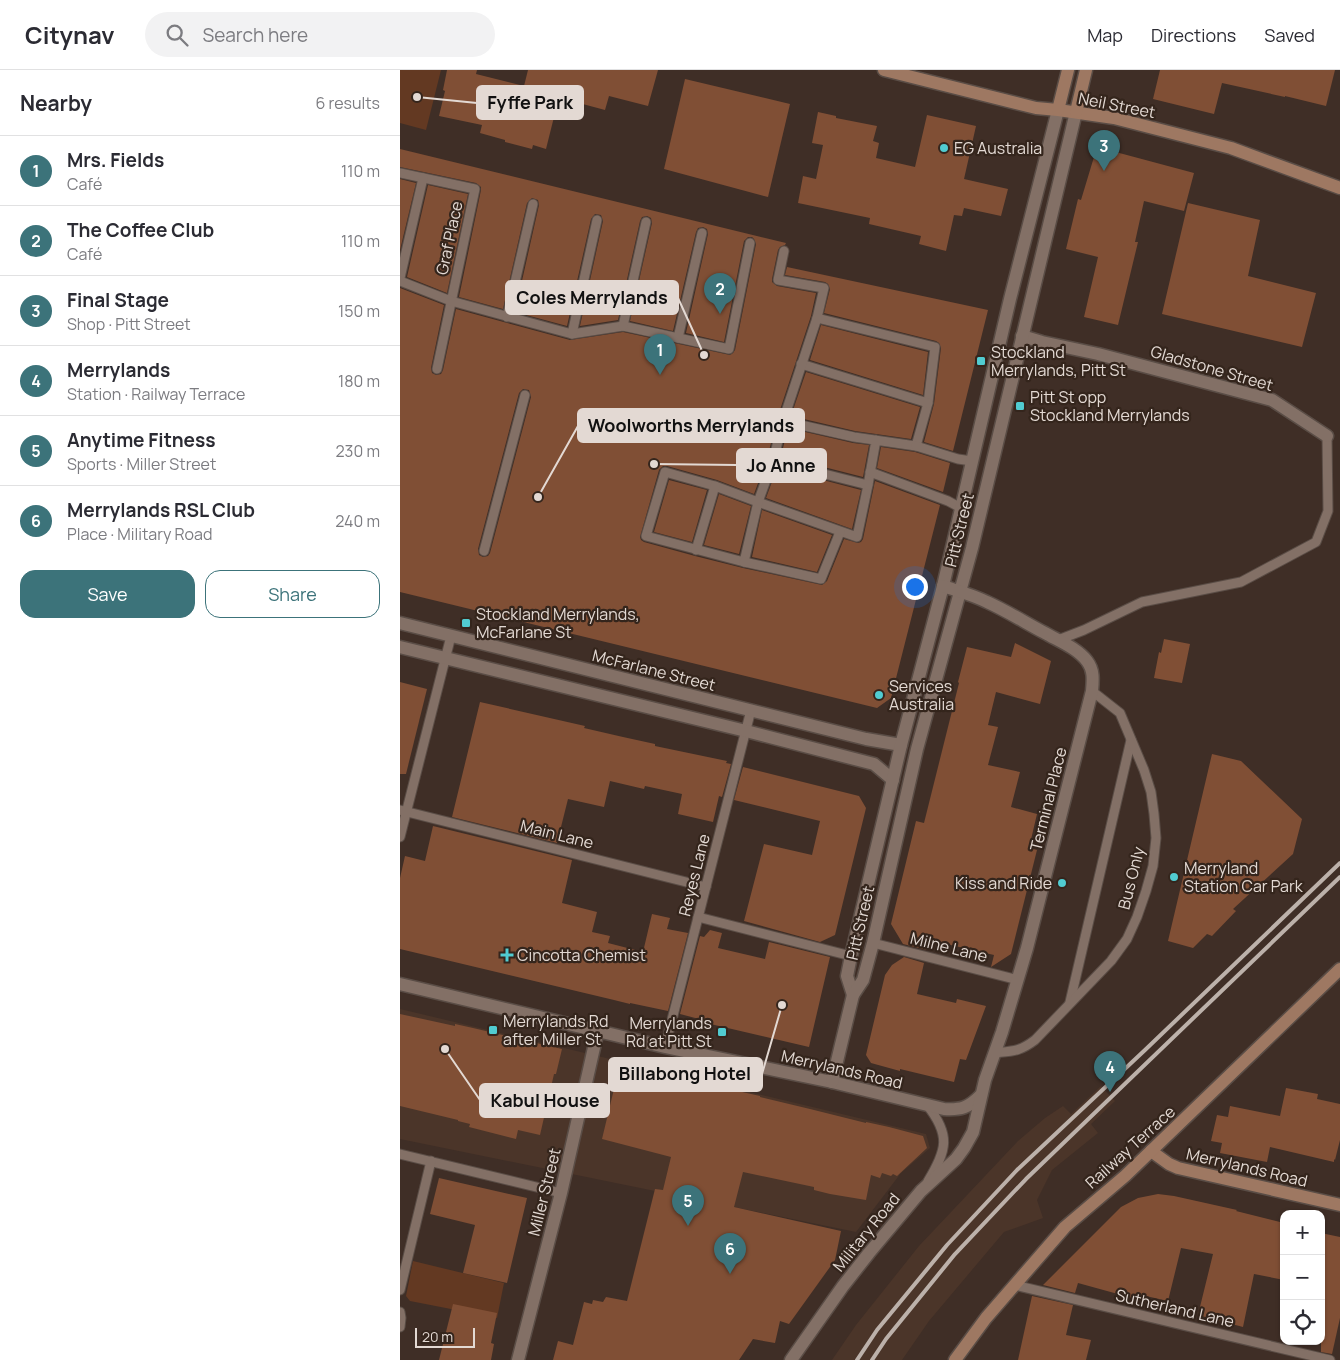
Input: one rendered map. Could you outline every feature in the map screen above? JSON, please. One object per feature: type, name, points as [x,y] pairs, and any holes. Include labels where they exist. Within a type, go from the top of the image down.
[{"type":"main road","name":"Neil Street","points":[[884,70],[1036,108],[1114,118],[1231,148],[1340,188]]},
{"type":"main road","name":"Pitt Street","points":[[1058,110],[1068,70]]},
{"type":"main road","name":"Pitt Street","points":[[1076,112],[1086,70]]},
{"type":"main road","name":"Railway Terrace","points":[[955,1360],[986,1318],[1065,1227],[1125,1176],[1340,969]]},
{"type":"main road","name":"Merrylands Road","points":[[1151,1151],[1178,1168],[1340,1205]]},
{"type":"street","name":"Pitt Street","points":[[853,994],[847,976],[851,956],[901,745],[943,586],[1010,299],[1058,110]]},
{"type":"street","name":"Pitt Street","points":[[832,1082],[853,994],[863,980],[873,943],[916,749],[960,591],[1076,112]]},
{"type":"street","name":"Gladstone Street","points":[[1022,336],[1272,400],[1327,436]]},
{"type":"street","name":"Terminal Place","points":[[943,586],[987,602],[1082,655],[1092,670],[1093,681],[1027,948],[980,1096],[973,1132]]},
{"type":"street","name":"McFarlane Street","points":[[400,623],[866,739],[901,745]]},
{"type":"street","points":[[400,647],[874,764],[893,780]]},
{"type":"street","name":"Merrylands Road","points":[[400,984],[665,1047],[832,1082],[944,1109],[959,1110],[972,1104],[980,1096]]},
{"type":"street","name":"Miller Street","points":[[518,1360],[561,1193],[598,1030]]},
{"type":"street","name":"Military Road","points":[[792,1360],[843,1286],[869,1253],[921,1191],[956,1159],[973,1132]]},
{"type":"lane","name":"Graf Place","points":[[400,173],[475,189],[437,369]]},
{"type":"lane","points":[[423,178],[400,280],[451,301],[572,334],[623,326],[729,349],[750,244]]},
{"type":"lane","points":[[507,317],[533,204]]},
{"type":"lane","points":[[572,334],[597,220]]},
{"type":"lane","points":[[623,326],[646,222]]},
{"type":"lane","points":[[678,338],[702,233]]},
{"type":"lane","points":[[744,562],[758,502],[773,461],[783,421],[817,318],[824,288],[778,280],[784,251]]},
{"type":"lane","points":[[817,318],[936,347],[928,403],[916,446]]},
{"type":"lane","points":[[801,364],[928,403]]},
{"type":"lane","points":[[484,551],[525,395]]},
{"type":"lane","points":[[783,421],[854,437],[916,446],[958,459],[972,461]]},
{"type":"lane","points":[[1058,640],[1084,630],[1142,602],[1241,582],[1316,542],[1328,511],[1327,436]]},
{"type":"lane","points":[[840,532],[821,580],[646,536],[665,472],[714,486],[856,537],[876,440]]},
{"type":"lane","points":[[773,461],[868,486]]},
{"type":"lane","points":[[870,472],[948,501],[961,508]]},
{"type":"lane","points":[[696,550],[714,486]]},
{"type":"lane","points":[[400,837],[403,810],[451,636]]},
{"type":"lane","name":"Bus Only","points":[[994,1053],[1016,1051],[1026,1047],[1046,1030],[1111,961],[1127,939],[1138,917],[1153,866],[1156,838],[1153,807],[1144,770],[1120,713],[1092,690]]},
{"type":"lane","name":"Reyes Lane","points":[[665,1047],[751,710]]},
{"type":"lane","name":"Bus Only","points":[[1070,1004],[1131,739]]},
{"type":"lane","name":"Main Lane","points":[[403,810],[706,887]]},
{"type":"lane","points":[[698,917],[851,956]]},
{"type":"lane","name":"Milne Lane","points":[[873,943],[1018,980]]},
{"type":"lane","points":[[921,1191],[937,1165],[944,1143],[944,1135],[938,1120],[927,1105]]},
{"type":"lane","points":[[400,1154],[561,1193]]},
{"type":"lane","points":[[400,1290],[431,1161]]},
{"type":"lane","name":"Sutherland Lane","points":[[1014,1285],[1330,1360]]},
{"type":"shaded area","points":[[400,70],[441,70],[426,130],[400,123]]},
{"type":"shaded area","points":[[400,1009],[926,1134],[930,1148],[901,1173],[856,1232],[400,1139]]},
{"type":"shaded area","points":[[1101,1086],[1115,1101],[1091,1124],[1098,1133],[1052,1170],[1037,1200],[1043,1218],[1004,1232],[929,1321],[902,1360],[832,1360],[856,1325],[919,1246],[1018,1141],[1045,1118],[1063,1106],[1071,1114]]},
{"type":"shaded area","points":[[413,1261],[504,1283],[497,1318],[410,1301],[406,1296]]},
{"type":"building","points":[[447,70],[477,70],[476,74],[524,86],[528,70],[658,70],[648,106],[609,96],[605,110],[564,99],[564,102],[558,101],[546,149],[533,145],[532,149],[480,133],[482,125],[439,116],[445,91],[443,90]]},
{"type":"building","points":[[1160,70],[1335,70],[1326,106],[1222,83],[1214,114],[1153,99]]},
{"type":"building","points":[[685,79],[790,104],[768,197],[664,169]]},
{"type":"building","points":[[818,112],[836,116],[836,118],[877,126],[873,141],[879,143],[876,158],[915,167],[927,115],[976,126],[964,179],[1008,189],[1001,216],[964,208],[962,216],[954,215],[946,251],[919,244],[921,236],[869,224],[870,218],[798,203],[803,176],[816,179],[823,145],[812,143]]},
{"type":"building","points":[[1097,147],[1194,173],[1184,211],[1144,201],[1135,242],[1138,242],[1118,325],[1084,317],[1098,257],[1066,249],[1078,199],[1081,200]]},
{"type":"building","points":[[400,149],[786,243],[778,250],[772,282],[777,286],[816,293],[811,316],[777,419],[767,459],[754,494],[717,480],[663,466],[659,470],[640,537],[644,542],[695,556],[822,585],[827,581],[844,539],[858,543],[863,539],[875,481],[940,505],[891,698],[877,708],[400,592],[400,288],[444,305],[431,368],[432,373],[436,375],[441,374],[443,370],[456,309],[570,340],[623,332],[730,355],[735,350],[756,244],[752,237],[748,237],[744,241],[724,342],[686,333],[708,234],[707,229],[703,227],[698,228],[696,232],[673,331],[630,321],[652,223],[651,218],[647,216],[642,217],[640,221],[618,320],[580,326],[603,221],[601,215],[595,214],[591,219],[567,326],[515,312],[539,205],[538,200],[532,198],[527,203],[503,309],[459,297],[481,187],[476,183],[400,167]],"holes":[[[523,389],[529,390],[531,397],[490,553],[488,556],[483,557],[479,555],[478,549],[519,393]]]},
{"type":"building","points":[[400,179],[416,183],[400,250]]},
{"type":"building","points":[[428,185],[468,194],[447,293],[407,277]]},
{"type":"building","points":[[1188,203],[1260,220],[1248,276],[1316,293],[1302,347],[1162,314]]},
{"type":"building","points":[[787,267],[988,310],[953,451],[924,442],[934,404],[941,348],[939,343],[824,313],[830,289],[828,284],[785,275]]},
{"type":"building","points":[[821,325],[928,352],[923,395],[810,360]]},
{"type":"building","points":[[806,372],[920,407],[911,439],[855,431],[791,416]]},
{"type":"building","points":[[788,428],[869,445],[863,477],[781,456]]},
{"type":"building","points":[[881,447],[915,452],[950,463],[943,492],[877,468]]},
{"type":"building","points":[[777,468],[861,490],[852,529],[766,498]]},
{"type":"building","points":[[669,480],[707,490],[692,542],[654,532]]},
{"type":"building","points":[[719,494],[751,506],[739,554],[704,545]]},
{"type":"building","points":[[762,510],[832,535],[817,572],[752,557]]},
{"type":"building","points":[[1164,639],[1190,644],[1182,683],[1154,678],[1159,652],[1161,653]]},
{"type":"building","points":[[1015,643],[1051,661],[1040,704],[996,692],[988,725],[998,727],[988,765],[1020,772],[1011,807],[1037,814],[1029,848],[1037,850],[1011,954],[991,967],[994,955],[929,940],[927,950],[903,944],[891,924],[916,821],[924,823],[967,647],[1011,657]]},
{"type":"building","points":[[400,682],[427,689],[406,774],[400,774]]},
{"type":"building","points":[[480,702],[585,726],[584,728],[655,744],[655,746],[727,761],[726,763],[731,764],[722,797],[719,796],[713,822],[678,814],[682,794],[645,786],[644,789],[610,781],[604,807],[568,799],[557,843],[452,817]]},
{"type":"building","points":[[1212,754],[1241,761],[1302,819],[1293,854],[1233,909],[1236,911],[1212,936],[1207,934],[1193,948],[1168,941]]},
{"type":"building","points":[[743,767],[859,796],[866,808],[835,935],[820,942],[744,921],[764,844],[812,855],[820,821],[734,800]]},
{"type":"building","points":[[433,826],[572,860],[562,903],[597,912],[592,932],[610,936],[608,943],[643,952],[652,914],[670,918],[667,929],[688,933],[668,1011],[630,1004],[400,949],[400,878],[405,856],[425,861]]},
{"type":"building","points":[[710,930],[722,933],[718,948],[765,959],[769,942],[830,957],[809,1047],[702,1022],[703,1020],[680,1014],[700,936],[704,937]]},
{"type":"building","points":[[904,957],[924,963],[917,994],[956,1003],[957,999],[986,1006],[966,1060],[960,1059],[954,1082],[871,1063],[866,1055],[885,975],[892,965]]},
{"type":"building","points":[[400,1014],[455,1026],[455,1024],[562,1049],[556,1074],[554,1074],[540,1135],[518,1130],[516,1139],[469,1127],[470,1124],[458,1120],[400,1106]]},
{"type":"building","points":[[620,1064],[923,1136],[927,1148],[897,1176],[882,1173],[880,1178],[871,1175],[866,1200],[830,1194],[814,1190],[814,1187],[743,1172],[734,1207],[841,1231],[835,1260],[789,1324],[780,1321],[775,1343],[753,1339],[739,1360],[553,1360],[558,1341],[573,1345],[584,1302],[592,1304],[593,1300],[603,1302],[606,1297],[627,1301],[655,1189],[663,1190],[671,1157],[602,1139]]},
{"type":"building","points":[[1286,1088],[1318,1094],[1317,1099],[1340,1104],[1340,1140],[1334,1162],[1270,1147],[1267,1162],[1220,1153],[1222,1143],[1211,1141],[1217,1115],[1228,1117],[1230,1106],[1280,1116]]},
{"type":"building","points":[[439,1178],[527,1198],[507,1283],[463,1273],[475,1225],[430,1214]]},
{"type":"building","points":[[1158,1194],[1174,1196],[1280,1222],[1280,1279],[1254,1274],[1243,1327],[1198,1315],[1213,1254],[1181,1248],[1168,1301],[1137,1294],[1136,1299],[1078,1283],[1075,1293],[1043,1285],[1121,1207],[1138,1198]]},
{"type":"building","points":[[1325,1234],[1340,1237],[1340,1318],[1332,1354],[1321,1352],[1321,1345],[1325,1345]]},
{"type":"building","points":[[1032,1296],[1073,1305],[1066,1335],[1091,1340],[1086,1360],[1018,1360]]},
{"type":"building","points":[[453,1304],[497,1313],[491,1343],[494,1344],[491,1360],[439,1360]]},
{"type":"railway","points":[[857,1360],[877,1330],[947,1245],[1017,1170],[1340,863]]},
{"type":"railway","points":[[872,1360],[886,1339],[955,1254],[1026,1179],[1340,877]]},
{"type":"place","name":"Fyffe Park","points":[[417,97]]},
{"type":"place","name":"EG Australia","points":[[944,148]]},
{"type":"place","name":"Final Stage","points":[[1104,171]]},
{"type":"place","name":"The Coffee Club","points":[[720,314]]},
{"type":"place","name":"Coles Merrylands","points":[[704,355]]},
{"type":"place","name":"Stockland Merrylands, Pitt St","points":[[981,361]]},
{"type":"place","name":"Mrs. Fields","points":[[660,375]]},
{"type":"place","name":"Pitt St opp Stockland Merrylands","points":[[1020,406]]},
{"type":"place","name":"Jo Anne","points":[[654,464]]},
{"type":"place","name":"Woolworths Merrylands","points":[[538,497]]},
{"type":"place","name":"Stockland Merrylands, McFarlane St","points":[[466,623]]},
{"type":"place","name":"Services Australia","points":[[879,695]]},
{"type":"place","name":"Merryland Station Car Park","points":[[1174,877]]},
{"type":"place","name":"Kiss and Ride","points":[[1062,883]]},
{"type":"place","name":"Cincotta Chemist","points":[[507,955]]},
{"type":"place","name":"Billabong Hotel","points":[[782,1005]]},
{"type":"place","name":"Merrylands Rd after Miller St","points":[[493,1030]]},
{"type":"place","name":"Merrylands Rd at Pitt St","points":[[722,1032]]},
{"type":"place","name":"Kabul House","points":[[445,1049]]},
{"type":"place","name":"Merrylands","points":[[1110,1092]]},
{"type":"place","name":"Anytime Fitness","points":[[688,1226]]},
{"type":"place","name":"Merrylands RSL Club","points":[[730,1274]]}]
